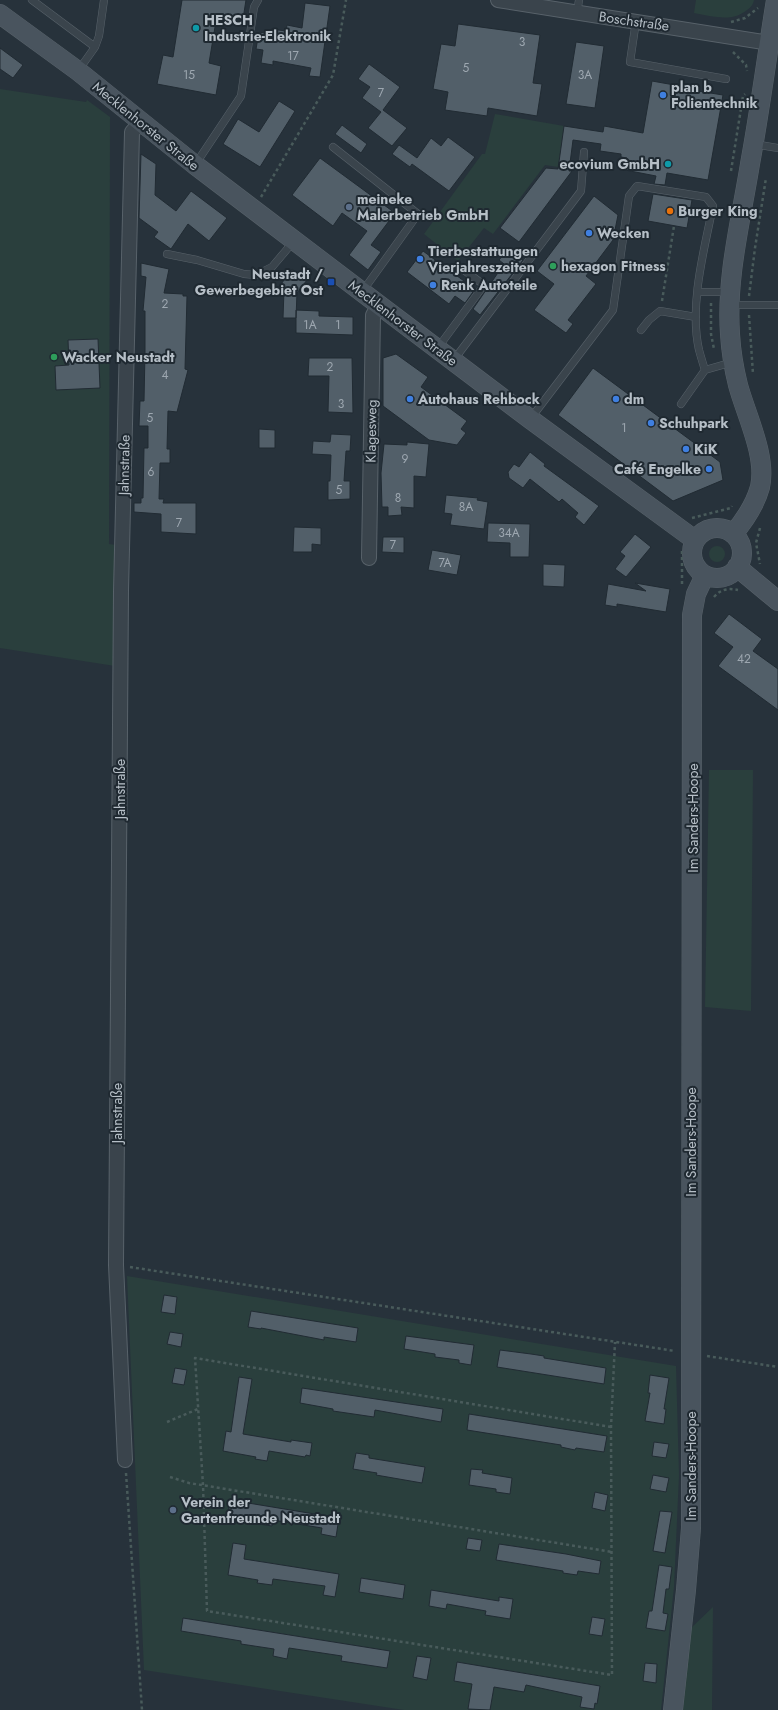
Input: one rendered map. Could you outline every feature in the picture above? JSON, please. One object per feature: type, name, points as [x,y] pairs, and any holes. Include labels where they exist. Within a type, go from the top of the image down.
[{"type":"main road","points":[[733,534],[746,518],[754,503],[760,486],[761,471],[760,462],[733,362],[730,335],[729,299],[769,43],[767,2]]},
{"type":"main road","name":"Mecklenhorster Straße","points":[[0,14],[78,71],[195,165],[294,241],[530,419],[695,540]]},
{"type":"main road","points":[[718,528],[733,534],[741,546],[742,554],[737,567],[730,574],[712,578],[697,569],[693,562],[692,554],[695,540],[702,532],[718,528]]},
{"type":"main road","points":[[737,567],[778,601]]},
{"type":"main road","name":"Im Sanders-Hoope","points":[[674,1710],[691,1528],[691,1076],[693,863],[692,616],[696,594],[705,575]]},
{"type":"street","name":"Boschstraße","points":[[498,0],[578,6],[636,21],[723,34],[769,43]]},
{"type":"street","name":"Jahnstraße","points":[[125,1460],[116,1265],[122,542],[132,132],[141,122]]},
{"type":"street","name":"Klagesweg","points":[[368,558],[372,315],[379,305]]},
{"type":"lane","points":[[32,0],[95,47]]},
{"type":"lane","points":[[78,71],[95,47],[99,36],[104,0]]},
{"type":"lane","points":[[195,165],[241,96],[254,7],[258,0]]},
{"type":"lane","points":[[636,21],[630,62],[726,79]]},
{"type":"lane","points":[[754,144],[778,148]]},
{"type":"lane","points":[[333,147],[418,214],[362,292]]},
{"type":"lane","points":[[453,361],[581,191],[584,152]]},
{"type":"lane","points":[[530,419],[613,310],[629,196],[638,186],[706,197],[713,206],[698,292],[696,317],[699,349],[706,370]]},
{"type":"lane","points":[[167,254],[197,260],[244,274],[256,275],[272,267],[294,241]]},
{"type":"lane","points":[[437,349],[484,285],[461,268]]},
{"type":"lane","points":[[698,292],[729,299],[778,305]]},
{"type":"lane","points":[[641,330],[648,320],[660,311],[696,317]]},
{"type":"lane","points":[[681,404],[706,370],[733,362]]},
{"type":"path","points":[[261,198],[334,75],[346,0]]},
{"type":"path","points":[[723,34],[726,22],[745,18],[767,2]]},
{"type":"path","points":[[660,311],[674,226]]},
{"type":"path","points":[[690,519],[731,508]]},
{"type":"path","points":[[759,530],[756,542],[758,560],[761,565]]},
{"type":"path","points":[[696,594],[710,600],[719,592],[729,588],[738,590],[741,593]]},
{"type":"path","points":[[116,1265],[615,1342],[612,1427],[612,1675],[207,1611],[204,1485],[195,1358],[612,1427]]},
{"type":"path","points":[[167,1422],[198,1409]]},
{"type":"path","points":[[125,1460],[142,1710]]},
{"type":"path","points":[[170,1477],[188,1483],[612,1552]]},
{"type":"green space","points":[[696,0],[754,0],[751,7],[741,14],[721,18],[694,13]]},
{"type":"green space","name":"Wacker Neustadt","points":[[0,89],[86,102],[87,100],[110,117],[109,544],[116,545],[115,666],[0,648]]},
{"type":"green space","points":[[495,114],[564,126],[558,167],[545,165],[493,234],[484,228],[458,261],[424,234],[482,154],[485,154]]},
{"type":"green space","points":[[717,546],[723,548],[725,554],[723,560],[717,562],[711,560],[709,554],[711,548]]},
{"type":"green space","points":[[709,770],[753,770],[751,1011],[705,1007]]},
{"type":"green space","points":[[127,1276],[676,1366],[679,1475],[674,1587],[661,1710],[404,1710],[144,1670]]},
{"type":"green space","points":[[713,1607],[712,1710],[683,1710],[690,1629]]},
{"type":"building","points":[[182,0],[246,0],[243,19],[217,15],[209,63],[221,66],[216,95],[157,84],[163,55],[173,57]]},
{"type":"building","points":[[305,3],[330,6],[320,77],[309,76],[311,68],[273,61],[273,65],[261,63],[263,50],[256,49],[259,32],[270,34],[271,29],[286,31],[287,25],[302,28]]},
{"type":"building","points":[[458,24],[540,35],[533,83],[542,84],[537,116],[488,108],[487,116],[445,110],[448,92],[433,89],[441,44],[455,46]]},
{"type":"building","points":[[576,42],[604,46],[595,108],[566,104]]},
{"type":"building","points":[[0,48],[23,65],[13,78],[0,69]]},
{"type":"building","points":[[369,64],[400,87],[383,110],[407,128],[392,146],[368,128],[381,112],[362,98],[370,87],[358,79]]},
{"type":"building","points":[[652,81],[680,86],[679,88],[723,95],[708,180],[667,173],[665,185],[654,184],[656,176],[625,170],[627,158],[621,157],[621,154],[600,151],[601,144],[573,140],[569,171],[572,171],[519,242],[500,228],[546,168],[558,169],[564,126],[603,132],[604,126],[643,133]]},
{"type":"building","points":[[279,101],[295,111],[260,167],[223,144],[238,119],[259,132]]},
{"type":"building","points":[[342,125],[367,144],[361,153],[335,134]]},
{"type":"building","points":[[448,137],[475,157],[449,191],[412,164],[410,167],[392,154],[399,145],[417,158],[431,138],[441,146]]},
{"type":"building","points":[[141,154],[156,164],[155,195],[176,211],[191,191],[227,218],[209,241],[188,224],[171,249],[154,237],[158,232],[139,218]]},
{"type":"building","points":[[320,158],[395,213],[371,245],[381,252],[368,270],[349,255],[367,231],[342,213],[333,226],[292,195]]},
{"type":"building","name":"Burger King","points":[[653,194],[692,200],[687,228],[648,221]]},
{"type":"building","points":[[594,196],[618,215],[613,240],[586,276],[596,284],[568,320],[573,324],[566,333],[534,310],[554,284],[537,271]]},
{"type":"building","points":[[508,249],[523,260],[480,315],[473,309],[504,264],[499,260]]},
{"type":"building","points":[[423,251],[475,289],[465,303],[455,296],[449,304],[407,272]]},
{"type":"building","points":[[141,263],[169,269],[164,293],[183,294],[183,296],[187,296],[185,369],[188,370],[177,412],[168,411],[167,449],[170,449],[170,463],[160,463],[159,499],[164,499],[163,503],[196,503],[196,534],[161,532],[161,514],[134,512],[134,503],[141,503],[141,498],[143,498],[144,448],[148,448],[148,426],[139,426],[140,401],[144,401],[145,311],[143,311],[146,277],[141,276]]},
{"type":"building","points":[[292,269],[307,280],[297,293],[296,318],[283,318],[284,290],[279,287]]},
{"type":"building","points":[[296,310],[319,311],[319,316],[353,317],[353,335],[296,333]]},
{"type":"building","points":[[98,339],[100,388],[56,390],[55,366],[69,365],[68,340]]},
{"type":"building","name":"Autohaus Rehbock","points":[[396,354],[428,377],[421,387],[467,421],[461,429],[466,433],[457,445],[429,440],[383,406],[383,358]]},
{"type":"building","points":[[309,358],[352,358],[353,413],[328,412],[329,376],[308,376]]},
{"type":"building","points":[[593,368],[720,462],[723,480],[673,501],[558,415]]},
{"type":"building","points":[[259,429],[275,430],[275,448],[259,448]]},
{"type":"building","points":[[331,434],[351,435],[350,451],[346,451],[344,481],[350,481],[350,499],[328,500],[328,481],[330,481],[331,455],[312,454],[313,441],[330,442]]},
{"type":"building","points":[[407,442],[429,444],[426,477],[414,476],[414,508],[401,507],[402,515],[388,516],[388,507],[382,507],[381,473],[384,444],[407,445]]},
{"type":"building","points":[[530,452],[545,464],[544,466],[599,506],[584,525],[575,517],[578,513],[562,499],[559,502],[530,479],[523,488],[509,478],[508,472],[514,464],[519,467]]},
{"type":"building","points":[[446,495],[478,498],[477,500],[488,502],[484,529],[450,525],[452,514],[444,513]]},
{"type":"building","points":[[488,523],[530,524],[529,557],[510,557],[510,543],[487,542]]},
{"type":"building","points":[[294,527],[321,528],[321,545],[312,544],[312,552],[293,552]]},
{"type":"building","points":[[635,534],[651,547],[626,577],[615,569],[625,556],[620,552]]},
{"type":"building","points":[[383,537],[404,537],[404,553],[382,552]]},
{"type":"building","points":[[432,550],[461,555],[457,575],[428,570]]},
{"type":"building","points":[[543,564],[565,565],[564,587],[543,586]]},
{"type":"building","points":[[635,583],[670,589],[666,612],[617,604],[617,607],[605,605],[608,584],[646,591]]},
{"type":"building","points":[[729,614],[762,639],[753,651],[778,669],[778,710],[718,666],[733,647],[714,633]]},
{"type":"building","points":[[164,1295],[177,1297],[175,1314],[161,1312]]},
{"type":"building","points":[[251,1311],[358,1328],[356,1342],[324,1337],[324,1340],[261,1328],[248,1327]]},
{"type":"building","points":[[170,1332],[183,1334],[181,1347],[167,1344]]},
{"type":"building","points":[[406,1336],[474,1345],[471,1365],[459,1363],[459,1360],[435,1357],[435,1354],[404,1349]]},
{"type":"building","points":[[500,1350],[544,1356],[544,1358],[606,1368],[604,1384],[497,1367]]},
{"type":"building","points":[[175,1368],[187,1370],[184,1385],[172,1383]]},
{"type":"building","points":[[650,1375],[669,1378],[664,1409],[666,1409],[664,1424],[645,1421],[650,1393],[648,1393]]},
{"type":"building","points":[[239,1377],[252,1379],[243,1434],[291,1442],[291,1440],[312,1443],[310,1456],[306,1455],[305,1457],[269,1451],[267,1461],[255,1459],[256,1457],[223,1451],[226,1431],[231,1432]]},
{"type":"building","points":[[302,1388],[443,1409],[441,1422],[375,1410],[374,1417],[333,1411],[333,1409],[300,1403]]},
{"type":"building","points":[[469,1414],[607,1436],[604,1452],[576,1448],[575,1450],[561,1447],[561,1445],[467,1430]]},
{"type":"building","points":[[654,1442],[669,1444],[666,1458],[652,1456]]},
{"type":"building","points":[[356,1453],[369,1455],[369,1458],[425,1467],[422,1483],[376,1475],[377,1473],[353,1469]]},
{"type":"building","points":[[471,1469],[483,1470],[482,1473],[512,1478],[510,1494],[496,1492],[496,1489],[469,1485]]},
{"type":"building","points":[[653,1475],[669,1478],[666,1492],[650,1489]]},
{"type":"building","points":[[595,1492],[608,1495],[605,1511],[592,1508]]},
{"type":"building","points":[[230,1500],[339,1518],[336,1537],[321,1534],[322,1528],[273,1520],[272,1526],[227,1519]]},
{"type":"building","points":[[660,1511],[672,1512],[665,1553],[653,1551]]},
{"type":"building","points":[[468,1538],[482,1540],[480,1551],[466,1549]]},
{"type":"building","points":[[233,1543],[246,1545],[244,1559],[339,1574],[335,1597],[323,1595],[325,1586],[273,1579],[272,1585],[257,1583],[258,1580],[228,1575]]},
{"type":"building","points":[[499,1544],[601,1561],[599,1574],[578,1571],[577,1575],[563,1573],[563,1571],[496,1560]]},
{"type":"building","points":[[659,1565],[672,1567],[669,1589],[666,1589],[663,1613],[668,1614],[665,1631],[646,1628],[649,1611],[652,1611]]},
{"type":"building","points":[[361,1578],[405,1585],[403,1599],[359,1592]]},
{"type":"building","points":[[431,1590],[499,1601],[499,1597],[513,1599],[510,1619],[485,1615],[486,1611],[447,1604],[446,1609],[429,1606]]},
{"type":"building","points":[[592,1617],[605,1619],[602,1636],[589,1634]]},
{"type":"building","points":[[183,1618],[390,1651],[387,1668],[341,1661],[342,1656],[289,1648],[287,1659],[273,1656],[274,1649],[241,1644],[241,1641],[181,1631]]},
{"type":"building","points":[[417,1656],[431,1658],[427,1680],[413,1677]]},
{"type":"building","points":[[457,1662],[600,1686],[597,1704],[595,1703],[594,1709],[580,1707],[582,1697],[526,1685],[524,1692],[494,1687],[490,1710],[468,1709],[472,1684],[454,1681]]},
{"type":"building","points":[[645,1663],[657,1664],[656,1683],[643,1681]]},
{"type":"place","name":"HESCH Industrie-Elektronik","points":[[196,28]]},
{"type":"place","name":"plan b Folientechnik","points":[[663,95]]},
{"type":"place","name":"ecovium GmbH","points":[[668,164]]},
{"type":"place","name":"meineke Malerbetrieb GmbH","points":[[349,207]]},
{"type":"place","name":"Burger King","points":[[670,211]]},
{"type":"place","name":"Wecken","points":[[589,233]]},
{"type":"place","name":"Tierbestattungen Vierjahreszeiten","points":[[420,259]]},
{"type":"place","name":"hexagon Fitness","points":[[553,266]]},
{"type":"place","name":"Neustadt / Gewerbegebiet Ost","points":[[331,282]]},
{"type":"place","name":"Renk Autoteile","points":[[433,285]]},
{"type":"place","name":"Wacker Neustadt","points":[[54,357]]},
{"type":"place","name":"Autohaus Rehbock","points":[[410,399]]},
{"type":"place","name":"dm","points":[[616,399]]},
{"type":"place","name":"Schuhpark","points":[[651,423]]},
{"type":"place","name":"KiK","points":[[686,449]]},
{"type":"place","name":"Café Engelke","points":[[709,469]]},
{"type":"place","name":"Verein der Gartenfreunde Neustadt","points":[[173,1510]]}]
